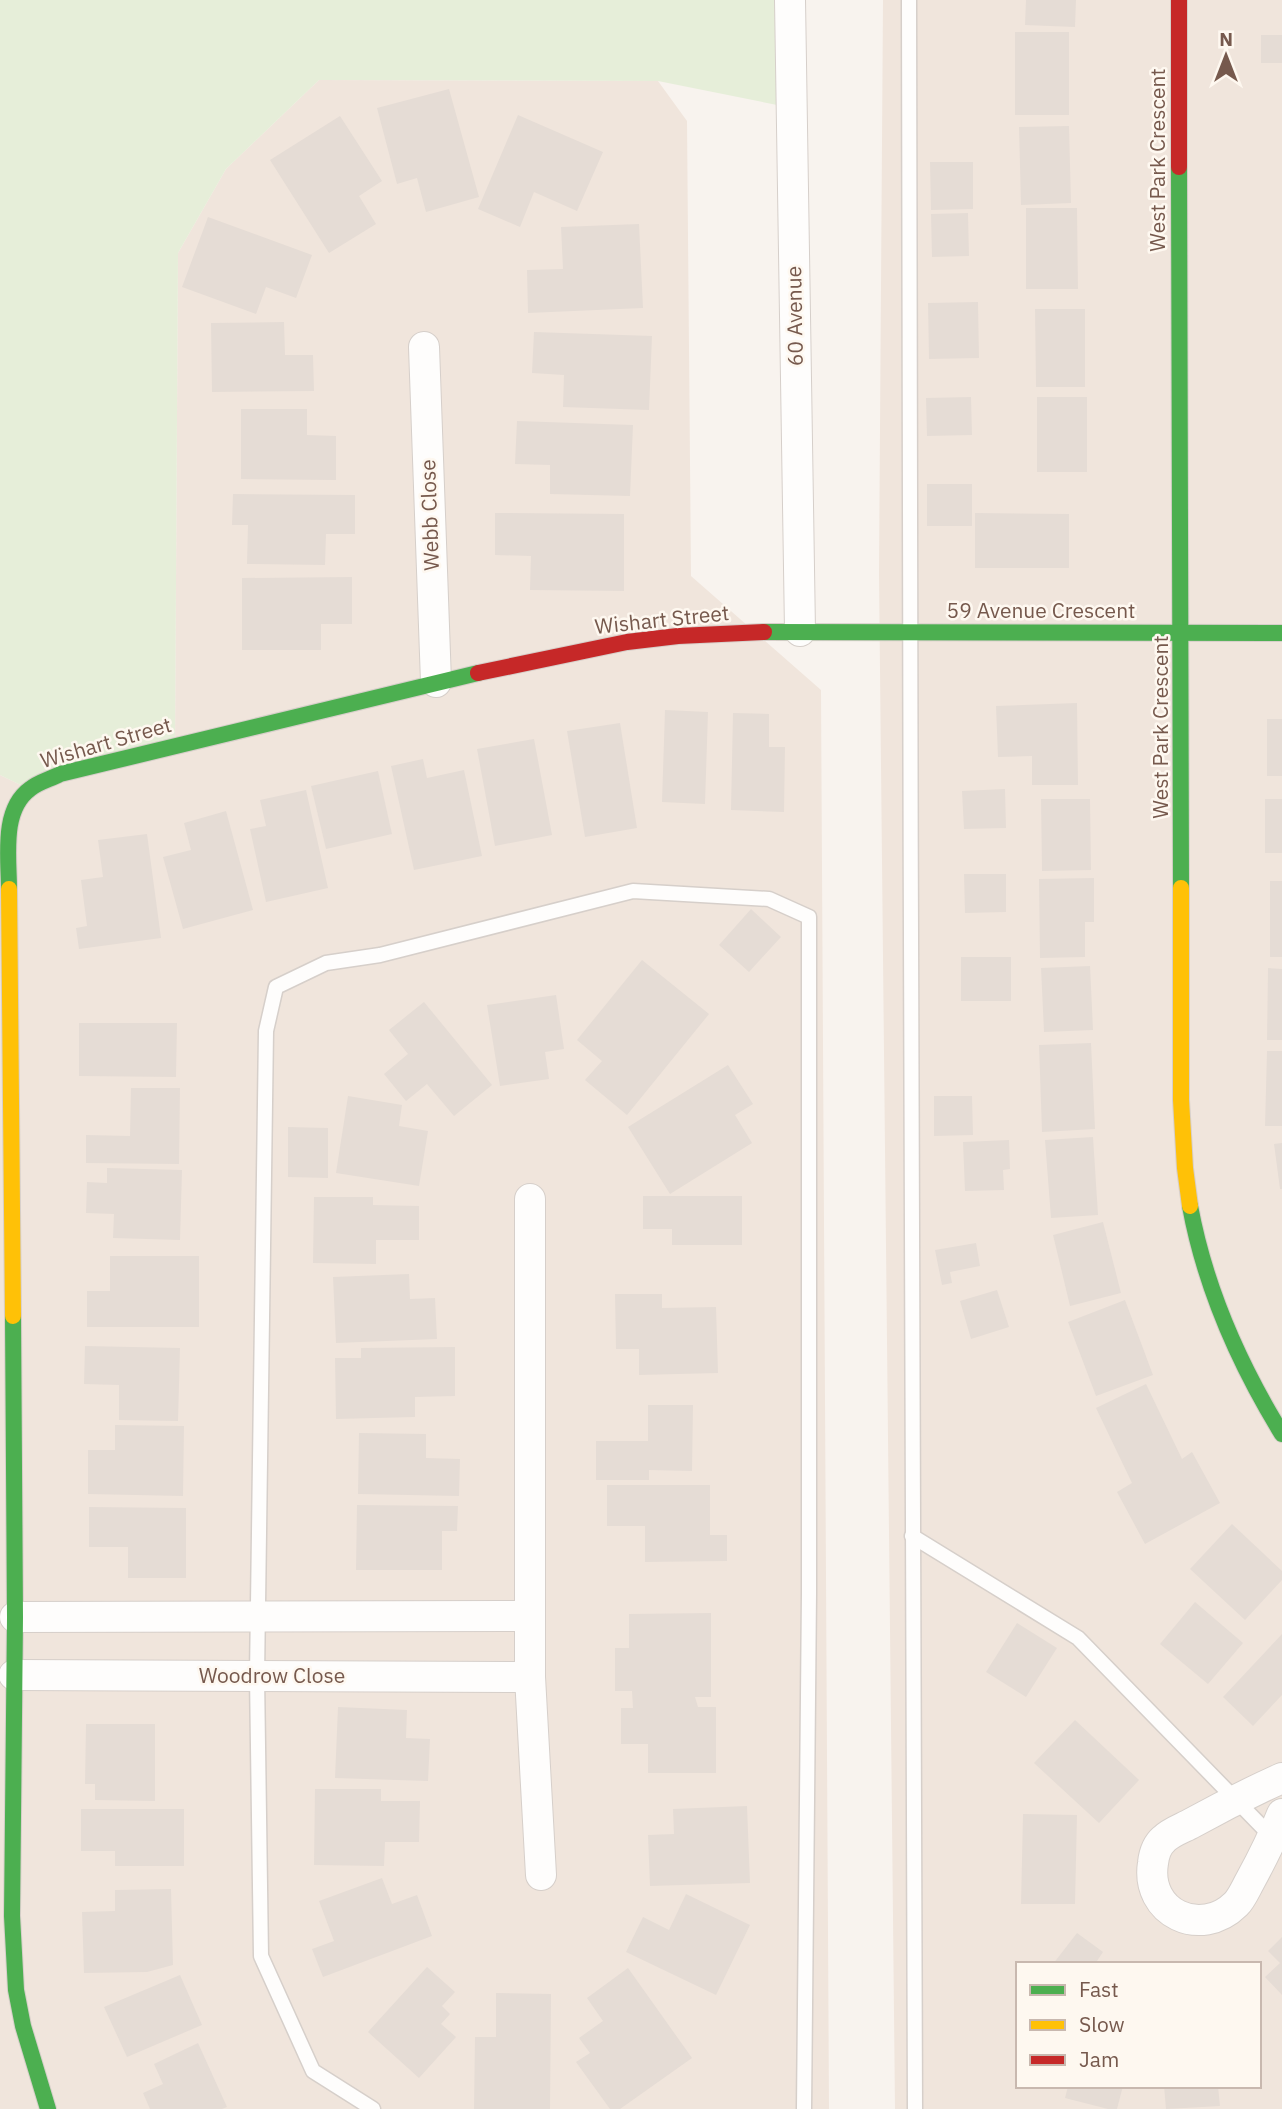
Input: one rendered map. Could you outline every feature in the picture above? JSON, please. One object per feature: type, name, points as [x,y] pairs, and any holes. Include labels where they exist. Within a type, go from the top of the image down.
[{"type":"street","name":"60 Avenue","points":[[790,0],[800,631]]},
{"type":"street","name":"West Park Crescent","points":[[1180,0],[1181,1100],[1187,1192],[1217,1301],[1266,1409],[1282,1434]]},
{"type":"street","name":"Webb Close","points":[[424,347],[436,682]]},
{"type":"street","name":"59 Avenue Crescent","points":[[800,631],[1282,633]]},
{"type":"street","name":"Wishart Street","points":[[48,2109],[39,2087],[23,2026],[16,1990],[13,1952],[15,1617],[5,1126],[9,836],[10,822],[18,804],[29,789],[60,775],[106,762],[561,654],[627,642],[691,635],[800,631]]},
{"type":"street","points":[[530,1199],[530,1677],[541,1875]]},
{"type":"street","points":[[15,1617],[530,1616]]},
{"type":"street","name":"Woodrow Close","points":[[14,1675],[530,1677]]},
{"type":"street","points":[[1279,1833],[1238,1903],[1229,1909],[1207,1921],[1170,1912],[1160,1901],[1154,1889],[1152,1870],[1154,1853],[1164,1839],[1234,1800],[1282,1778]]},
{"type":"lane","points":[[909,0],[915,2109]]},
{"type":"lane","points":[[373,2109],[313,2071],[261,1956],[257,1676],[266,1031],[276,987],[326,963],[380,955],[633,891],[769,899],[810,917],[810,1593],[803,2109]]},
{"type":"lane","points":[[912,1536],[1078,1637],[1234,1800],[1279,1833]]},
{"type":"shaded area","points":[[883,0],[1282,0],[1282,2109],[895,2109],[879,573]]},
{"type":"shaded area","points":[[319,80],[658,81],[687,121],[691,576],[821,690],[829,2109],[0,2109],[0,775],[29,789],[175,745],[178,253],[226,169]]},
{"type":"green space","points":[[0,0],[790,0],[792,108],[658,81],[319,80],[226,169],[178,253],[175,745],[29,789],[0,775]]},
{"type":"building","points":[[1026,0],[1076,0],[1075,27],[1025,25]]},
{"type":"building","points":[[1015,32],[1069,32],[1069,115],[1015,115]]},
{"type":"building","points":[[1261,35],[1282,35],[1282,63],[1261,63]]},
{"type":"building","points":[[449,89],[479,197],[426,212],[417,178],[397,184],[377,108]]},
{"type":"building","points":[[518,115],[603,152],[577,211],[534,192],[520,227],[478,209]]},
{"type":"building","points":[[340,116],[382,181],[359,196],[376,224],[329,253],[270,160]]},
{"type":"building","points":[[1069,126],[1071,203],[1021,205],[1019,127]]},
{"type":"building","points":[[930,162],[973,162],[973,209],[931,210]]},
{"type":"building","points":[[1026,208],[1077,208],[1078,289],[1026,289]]},
{"type":"building","points":[[968,213],[969,256],[932,257],[931,214]]},
{"type":"building","points":[[208,217],[312,255],[296,298],[266,287],[256,314],[182,287]]},
{"type":"building","points":[[639,224],[643,308],[528,313],[527,270],[563,269],[561,227]]},
{"type":"building","points":[[978,302],[979,358],[929,359],[928,303]]},
{"type":"building","points":[[1035,309],[1085,309],[1085,387],[1036,387]]},
{"type":"building","points":[[284,322],[285,355],[313,355],[314,391],[212,392],[211,323]]},
{"type":"building","points":[[534,332],[652,336],[649,410],[563,407],[564,375],[532,373]]},
{"type":"building","points":[[971,397],[972,435],[927,436],[926,398]]},
{"type":"building","points":[[1037,397],[1087,397],[1087,472],[1037,472]]},
{"type":"building","points":[[241,409],[307,409],[307,435],[336,436],[336,480],[241,479]]},
{"type":"building","points":[[517,421],[633,425],[630,496],[550,494],[550,465],[515,464]]},
{"type":"building","points":[[927,484],[972,484],[972,526],[927,526]]},
{"type":"building","points":[[233,494],[355,495],[355,534],[326,534],[325,565],[247,564],[248,525],[232,525]]},
{"type":"building","points":[[495,513],[624,514],[624,591],[530,590],[531,556],[495,555]]},
{"type":"building","points":[[975,513],[1069,514],[1069,568],[975,568]]},
{"type":"building","points":[[352,577],[352,624],[321,624],[321,650],[242,650],[242,578]]},
{"type":"building","points":[[1077,703],[1078,785],[1032,785],[1032,756],[998,757],[996,706]]},
{"type":"building","points":[[665,710],[708,712],[705,804],[662,802]]},
{"type":"building","points":[[733,713],[769,714],[769,747],[785,747],[784,812],[731,810]]},
{"type":"building","points":[[1267,719],[1282,719],[1282,776],[1267,776]]},
{"type":"building","points":[[620,723],[637,828],[585,837],[567,731]]},
{"type":"building","points":[[534,739],[552,835],[495,846],[477,749]]},
{"type":"building","points":[[423,759],[427,778],[464,770],[482,856],[414,870],[391,766]]},
{"type":"building","points":[[378,771],[392,834],[326,849],[311,786]]},
{"type":"building","points":[[1005,789],[1006,828],[964,829],[962,791]]},
{"type":"building","points":[[306,790],[328,888],[266,902],[250,829],[266,826],[260,800]]},
{"type":"building","points":[[1041,799],[1090,799],[1091,870],[1042,871]]},
{"type":"building","points":[[1265,799],[1282,799],[1282,853],[1265,853]]},
{"type":"building","points":[[226,811],[253,910],[183,929],[163,857],[191,850],[184,823]]},
{"type":"building","points":[[147,834],[161,938],[79,949],[76,928],[87,926],[81,880],[103,877],[98,840]]},
{"type":"building","points":[[964,874],[1006,874],[1006,912],[965,913]]},
{"type":"building","points":[[1094,878],[1094,922],[1085,922],[1085,957],[1040,958],[1039,879]]},
{"type":"building","points":[[1270,881],[1282,881],[1282,957],[1270,957]]},
{"type":"building","points":[[751,909],[781,937],[749,972],[719,945]]},
{"type":"building","points":[[961,957],[1011,957],[1011,1001],[961,1001]]},
{"type":"building","points":[[642,960],[709,1014],[627,1115],[585,1080],[602,1061],[577,1040]]},
{"type":"building","points":[[1090,966],[1093,1030],[1044,1032],[1041,968]]},
{"type":"building","points":[[1268,968],[1282,969],[1282,1040],[1267,1040]]},
{"type":"building","points":[[556,995],[564,1049],[545,1052],[549,1079],[500,1086],[487,1005]]},
{"type":"building","points":[[424,1002],[492,1085],[454,1116],[427,1084],[406,1101],[384,1074],[408,1054],[389,1030]]},
{"type":"building","points":[[79,1023],[177,1023],[176,1077],[79,1076]]},
{"type":"building","points":[[1091,1043],[1095,1129],[1042,1132],[1039,1045]]},
{"type":"building","points":[[1267,1051],[1282,1051],[1282,1126],[1265,1126]]},
{"type":"building","points":[[728,1065],[753,1104],[735,1115],[752,1143],[670,1194],[628,1127]]},
{"type":"building","points":[[131,1088],[180,1088],[179,1164],[86,1163],[86,1135],[130,1136]]},
{"type":"building","points":[[348,1096],[402,1105],[399,1126],[428,1131],[419,1186],[336,1173]]},
{"type":"building","points":[[934,1096],[972,1096],[973,1135],[934,1136]]},
{"type":"building","points":[[288,1127],[328,1128],[328,1178],[288,1177]]},
{"type":"building","points":[[1093,1137],[1098,1215],[1051,1218],[1045,1140]]},
{"type":"building","points":[[1009,1140],[1010,1169],[1003,1170],[1004,1190],[965,1191],[963,1142]]},
{"type":"building","points":[[1282,1143],[1282,1189],[1280,1189],[1274,1144]]},
{"type":"building","points":[[107,1168],[182,1170],[180,1240],[113,1238],[114,1214],[86,1213],[87,1182],[107,1183]]},
{"type":"building","points":[[643,1196],[742,1196],[742,1245],[672,1245],[672,1229],[643,1229]]},
{"type":"building","points":[[314,1197],[373,1197],[373,1205],[419,1206],[419,1240],[376,1240],[376,1264],[313,1263]]},
{"type":"building","points":[[1103,1222],[1121,1293],[1070,1306],[1053,1235]]},
{"type":"building","points":[[976,1243],[980,1266],[950,1272],[952,1283],[942,1285],[935,1250]]},
{"type":"building","points":[[110,1256],[199,1256],[199,1327],[87,1327],[87,1291],[110,1291]]},
{"type":"building","points":[[409,1274],[410,1299],[435,1298],[437,1339],[336,1343],[333,1277]]},
{"type":"building","points":[[997,1290],[1009,1327],[971,1339],[960,1301]]},
{"type":"building","points":[[615,1294],[662,1294],[662,1308],[716,1307],[718,1373],[639,1375],[639,1349],[616,1349]]},
{"type":"building","points":[[1125,1300],[1153,1375],[1096,1396],[1068,1322]]},
{"type":"building","points":[[85,1346],[180,1348],[178,1421],[119,1420],[119,1385],[84,1384]]},
{"type":"building","points":[[455,1347],[455,1396],[415,1397],[415,1417],[336,1419],[335,1358],[361,1358],[361,1348]]},
{"type":"building","points":[[1146,1384],[1182,1459],[1192,1452],[1220,1503],[1145,1544],[1117,1492],[1132,1483],[1096,1408]]},
{"type":"building","points":[[648,1405],[693,1405],[692,1471],[649,1470],[649,1480],[596,1480],[596,1441],[648,1441]]},
{"type":"building","points":[[115,1425],[184,1426],[183,1496],[88,1494],[88,1450],[115,1450]]},
{"type":"building","points":[[359,1433],[426,1434],[426,1458],[460,1459],[459,1496],[358,1494]]},
{"type":"building","points":[[607,1485],[710,1485],[710,1535],[727,1535],[727,1561],[645,1562],[645,1526],[607,1526]]},
{"type":"building","points":[[357,1505],[458,1506],[457,1531],[442,1531],[442,1570],[356,1570]]},
{"type":"building","points":[[89,1507],[186,1508],[186,1578],[128,1578],[128,1547],[89,1547]]},
{"type":"building","points":[[1232,1524],[1282,1571],[1282,1580],[1245,1620],[1190,1569]]},
{"type":"building","points":[[1195,1602],[1243,1643],[1208,1684],[1160,1644]]},
{"type":"building","points":[[711,1613],[711,1697],[695,1697],[698,1707],[716,1707],[716,1773],[648,1773],[648,1744],[621,1744],[621,1708],[633,1708],[632,1691],[615,1691],[615,1648],[629,1648],[629,1614]]},
{"type":"building","points":[[1017,1623],[1057,1648],[1026,1697],[986,1672]]},
{"type":"building","points":[[1282,1634],[1282,1695],[1253,1726],[1223,1697]]},
{"type":"building","points":[[338,1707],[407,1710],[406,1738],[430,1739],[428,1781],[335,1778]]},
{"type":"building","points":[[1075,1720],[1139,1780],[1099,1823],[1034,1763]]},
{"type":"building","points":[[86,1724],[155,1724],[155,1801],[95,1800],[95,1784],[85,1784]]},
{"type":"building","points":[[315,1789],[381,1789],[381,1801],[420,1801],[419,1842],[385,1842],[384,1866],[314,1865]]},
{"type":"building","points":[[747,1806],[750,1883],[650,1886],[648,1835],[674,1834],[673,1809]]},
{"type":"building","points":[[81,1809],[184,1809],[184,1866],[115,1866],[115,1851],[81,1851]]},
{"type":"building","points":[[1023,1814],[1077,1815],[1075,1904],[1021,1904]]},
{"type":"building","points":[[382,1878],[392,1904],[417,1895],[432,1936],[323,1977],[312,1949],[334,1941],[319,1901]]},
{"type":"building","points":[[171,1889],[173,1965],[147,1972],[84,1973],[82,1912],[115,1911],[115,1890]]},
{"type":"building","points":[[686,1894],[750,1925],[716,1995],[626,1952],[643,1917],[669,1930]]},
{"type":"building","points":[[1077,1933],[1103,1952],[1096,1962],[1055,1962]]},
{"type":"building","points":[[1282,1937],[1282,1995],[1265,1977],[1280,1963],[1268,1951]]},
{"type":"building","points":[[427,1967],[455,1992],[442,2006],[450,2014],[441,2024],[456,2037],[419,2078],[368,2032]]},
{"type":"building","points":[[628,1968],[692,2058],[620,2109],[610,2109],[576,2062],[590,2053],[579,2038],[603,2021],[587,1998]]},
{"type":"building","points":[[180,1975],[202,2025],[127,2057],[104,2007]]},
{"type":"building","points":[[496,1993],[551,1994],[550,2109],[474,2109],[475,2037],[496,2037]]},
{"type":"building","points":[[198,2043],[227,2107],[150,2109],[143,2093],[163,2084],[154,2064]]},
{"type":"building","points":[[1068,2088],[1122,2088],[1117,2109],[1065,2098]]},
{"type":"building","points":[[1164,2088],[1218,2088],[1220,2106],[1166,2109]]},
{"type":"traffic: fast","points":[[1179,167],[1181,888]]},
{"type":"traffic: fast","points":[[764,632],[1282,633]]},
{"type":"traffic: fast","points":[[9,889],[8,849],[14,809],[21,798],[41,782],[60,774],[478,673]]},
{"type":"traffic: fast","points":[[1190,1206],[1214,1295],[1238,1352],[1282,1434]]},
{"type":"traffic: fast","points":[[13,1316],[15,1617],[12,1916],[16,1990],[23,2026],[48,2109]]},
{"type":"traffic: slow","points":[[1181,888],[1181,1100],[1190,1206]]},
{"type":"traffic: slow","points":[[9,889],[13,1316]]},
{"type":"traffic: jam","points":[[1179,0],[1179,167]]},
{"type":"traffic: jam","points":[[478,673],[627,642],[678,636],[764,632]]}]
